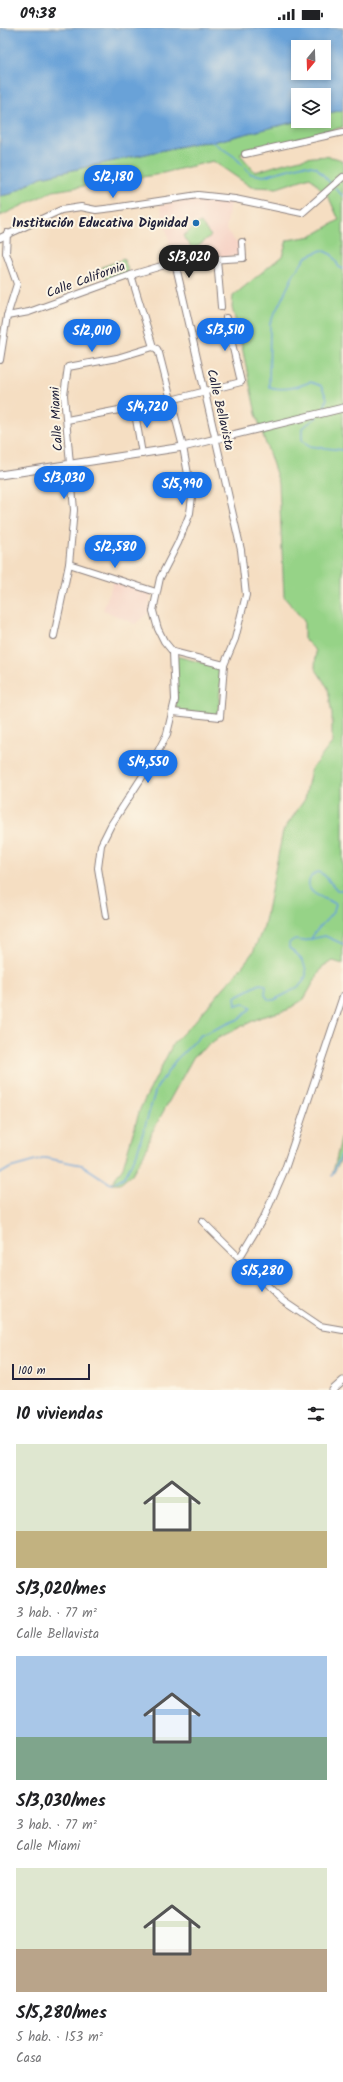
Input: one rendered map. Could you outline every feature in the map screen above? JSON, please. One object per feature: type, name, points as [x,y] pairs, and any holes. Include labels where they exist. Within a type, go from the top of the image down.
[{"type":"street","points":[[245,154],[343,132]]},
{"type":"street","points":[[0,238],[7,233],[62,210],[81,207],[96,210],[198,195],[235,199],[302,213],[343,177]]},
{"type":"street","points":[[0,360],[7,316],[17,284],[6,252],[7,233]]},
{"type":"street","name":"Calle California","points":[[7,316],[29,312],[131,275],[175,262],[243,258],[242,242]]},
{"type":"street","points":[[217,259],[221,307]]},
{"type":"street","name":"Calle Bellavista","points":[[173,712],[220,717],[224,665],[235,639],[246,595],[241,550],[175,262]]},
{"type":"street","points":[[131,275],[151,347],[159,353],[191,485],[192,506],[178,543],[160,578],[153,610],[155,619],[164,641],[173,652],[224,665]]},
{"type":"street","points":[[67,420],[171,400],[241,382],[226,318]]},
{"type":"street","name":"Calle Miami","points":[[54,636],[70,564],[74,510],[64,395],[68,367],[121,357],[151,347]]},
{"type":"street","points":[[134,407],[142,454]]},
{"type":"street","points":[[0,475],[183,447],[343,408]]},
{"type":"street","points":[[70,564],[156,592]]},
{"type":"street","points":[[106,916],[98,868],[101,845],[111,825],[158,751],[167,734],[173,712],[173,652]]},
{"type":"street","points":[[240,1257],[264,1215],[285,1169],[343,996]]},
{"type":"street","points":[[202,1221],[283,1301],[297,1312],[320,1326],[343,1330]]},
{"type":"street","points":[[333,1390],[343,1381]]},
{"type":"shaded area","name":"Institución Educativa Dignidad","points":[[199,198],[230,202],[226,229],[234,240],[240,243],[241,256],[174,260],[160,205]]},
{"type":"shaded area","points":[[114,580],[151,593],[148,613],[135,624],[103,610]]},
{"type":"green space","points":[[343,110],[343,127],[240,154],[255,172],[287,162],[312,157],[334,157],[343,161],[343,964],[333,961],[323,966],[304,999],[287,1010],[261,1017],[218,1038],[194,1056],[152,1132],[146,1150],[132,1174],[120,1184],[111,1184],[123,1167],[140,1109],[174,1042],[195,1021],[253,952],[264,926],[283,831],[305,799],[311,769],[332,743],[332,715],[328,688],[315,668],[316,651],[304,639],[304,621],[284,597],[279,483],[256,414],[240,337],[232,308],[233,296],[282,256],[287,240],[312,236],[339,220],[329,198],[310,177],[277,188],[251,187],[213,161],[155,175],[53,191],[0,216],[0,196],[11,194],[41,177],[196,143],[213,142],[291,123],[291,128],[331,128],[331,113]]},
{"type":"green space","points":[[200,222],[211,236],[193,249],[183,236]]},
{"type":"green space","points":[[124,259],[129,273],[107,281],[102,267]]},
{"type":"green space","points":[[176,656],[222,668],[218,715],[176,711]]},
{"type":"green space","points":[[343,1131],[343,1156],[332,1176]]},
{"type":"water","points":[[0,28],[343,28],[343,110],[331,113],[331,88],[291,88],[291,123],[213,142],[196,143],[41,177],[11,194],[0,196]]},
{"type":"waterway","points":[[211,141],[235,157],[251,174],[264,176],[304,165],[316,167],[332,185]]},
{"type":"waterway","points":[[335,188],[343,196]]},
{"type":"waterway","points":[[324,410],[327,398],[321,386],[310,382],[290,388],[279,389],[269,387],[270,323],[294,274],[306,257],[322,250],[332,255],[339,267],[343,269]]},
{"type":"waterway","points":[[317,417],[302,428],[302,440],[308,446],[343,450]]},
{"type":"waterway","points":[[0,1174],[10,1168],[46,1158],[82,1165],[111,1184],[124,1177],[137,1153],[156,1089],[175,1061],[201,1035],[241,1018],[251,1008],[244,1003],[236,1005],[235,997],[260,984],[266,985],[265,995],[269,1000],[274,1000],[292,991],[303,983],[306,977],[304,964],[298,955],[289,948],[289,943],[293,940],[304,941],[311,939],[335,909],[336,904],[318,896],[311,890],[309,886],[311,876],[318,872],[324,875],[337,890],[343,890]]},
{"type":"waterway","points":[[311,939],[325,936],[343,944]]},
{"type":"waterway","points":[[332,1176],[343,1150]]},
{"type":"place","name":"Institución Educativa Dignidad","points":[[196,223]]}]
